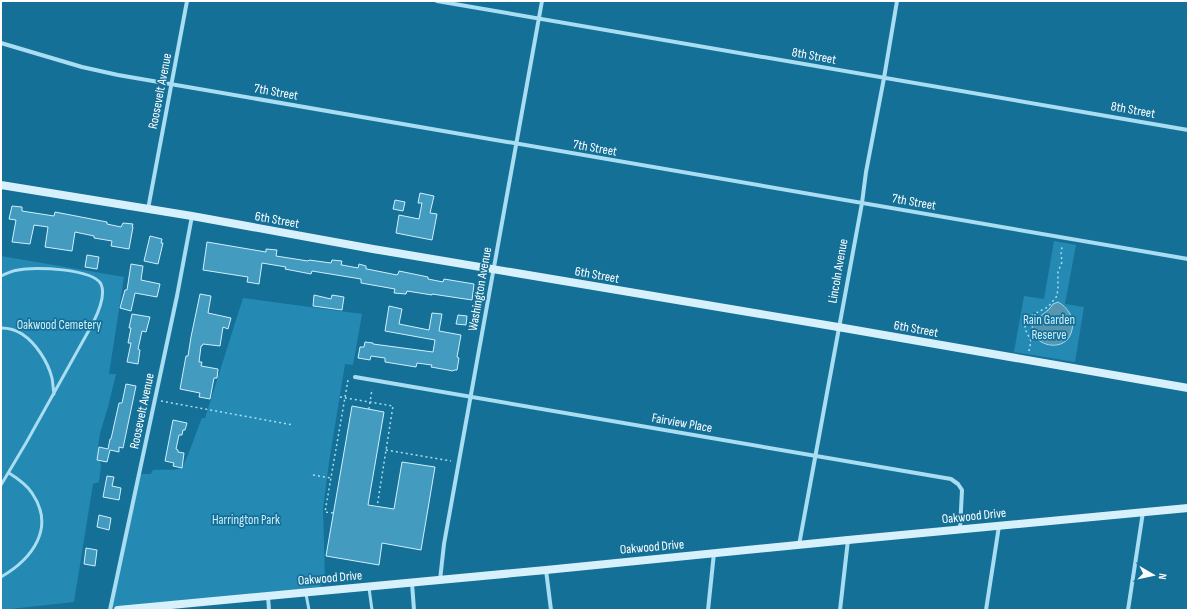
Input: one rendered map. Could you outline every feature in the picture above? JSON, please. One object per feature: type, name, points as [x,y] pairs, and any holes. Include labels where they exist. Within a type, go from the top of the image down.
[{"type":"street","name":"Roosevelt Avenue","points":[[148,209],[187,1]]},
{"type":"street","name":"8th Street","points":[[437,1],[1188,130]]},
{"type":"street","name":"Washington Avenue","points":[[440,580],[444,544],[542,1]]},
{"type":"street","name":"Lincoln Avenue","points":[[799,545],[862,203],[866,172],[897,1]]},
{"type":"street","name":"7th Street","points":[[1,43],[118,76],[1188,259]]},
{"type":"street","name":"6th Street","points":[[1,185],[192,216],[264,230],[1188,388]]},
{"type":"street","name":"Roosevelt Avenue","points":[[110,610],[177,296],[192,216]]},
{"type":"street","name":"Fairview Place","points":[[355,377],[856,462],[951,480],[958,484],[962,490],[960,530]]},
{"type":"street","name":"Oakwood Drive","points":[[118,610],[165,608],[306,592],[1188,508]]},
{"type":"street","points":[[1128,610],[1143,512]]},
{"type":"street","points":[[986,610],[999,526]]},
{"type":"street","points":[[840,610],[848,540]]},
{"type":"street","points":[[708,610],[714,553]]},
{"type":"street","points":[[546,570],[551,610]]},
{"type":"street","points":[[412,583],[414,610]]},
{"type":"street","points":[[268,596],[269,610]]},
{"type":"lane","points":[[1,276],[20,269],[54,269],[81,273],[93,277],[100,284],[102,292],[99,309],[93,323],[1,485]]},
{"type":"lane","points":[[1,328],[8,328],[21,333],[38,349],[47,363],[52,378],[54,394]]},
{"type":"lane","points":[[1,577],[20,563],[34,548],[42,527],[43,517],[41,509],[32,492],[9,473]]},
{"type":"lane","points":[[369,586],[372,610]]},
{"type":"lane","points":[[306,592],[309,610]]},
{"type":"path","points":[[1029,351],[1031,341],[1026,330],[1027,319],[1048,307],[1057,296],[1058,272],[1062,262],[1062,247]]},
{"type":"path","points":[[333,513],[325,512],[349,378]]},
{"type":"path","points":[[369,409],[372,389]]},
{"type":"path","points":[[340,397],[393,406],[377,506]]},
{"type":"path","points":[[154,400],[293,425]]},
{"type":"path","points":[[386,450],[450,461]]},
{"type":"path","points":[[313,475],[331,478]]},
{"type":"green space","name":"Rain Garden Reserve","points":[[1054,241],[1076,245],[1065,304],[1084,307],[1075,362],[1014,352],[1024,296],[1044,299]]},
{"type":"green space","name":"Oakwood Cemetery","points":[[1,256],[124,277],[109,374],[116,374],[100,433],[98,448],[101,466],[99,482],[93,484],[74,602],[1,610]]},
{"type":"green space","name":"Harrington Park","points":[[243,298],[362,314],[353,365],[345,364],[329,462],[323,509],[325,579],[318,591],[110,610],[139,474],[151,474],[153,470],[171,470],[182,468],[202,418],[205,418]]},
{"type":"shaded area","points":[[1058,302],[1066,308],[1072,318],[1072,331],[1067,340],[1061,344],[1046,344],[1035,336],[1032,330],[1033,323],[1053,304]]},
{"type":"building","points":[[420,193],[434,196],[430,213],[437,214],[432,240],[396,233],[399,215],[419,219],[422,203],[418,203]]},
{"type":"building","points":[[395,200],[405,202],[403,211],[393,209]]},
{"type":"building","points":[[12,206],[22,207],[22,211],[54,216],[55,212],[107,222],[107,224],[121,227],[123,223],[133,224],[129,249],[111,246],[112,241],[94,238],[94,236],[75,232],[72,251],[45,247],[48,227],[34,225],[30,244],[12,242],[16,220],[9,219]]},
{"type":"building","points":[[150,236],[162,239],[161,243],[163,243],[158,264],[144,261]]},
{"type":"building","points":[[207,242],[266,252],[266,249],[277,250],[276,256],[331,263],[332,260],[342,261],[341,265],[358,268],[359,264],[366,266],[366,269],[397,275],[399,271],[428,277],[428,279],[443,282],[444,279],[474,284],[472,300],[407,291],[406,294],[394,293],[395,289],[361,283],[361,279],[312,271],[311,274],[285,269],[286,267],[262,263],[259,284],[247,282],[248,277],[203,270]]},
{"type":"building","points":[[87,255],[99,257],[97,269],[85,267]]},
{"type":"building","points":[[131,264],[143,266],[141,280],[160,284],[157,297],[135,293],[131,311],[120,308],[125,290],[127,290]]},
{"type":"building","points":[[200,294],[211,296],[208,313],[231,318],[228,329],[223,327],[220,346],[203,344],[201,346],[199,362],[202,362],[201,366],[218,369],[217,378],[214,378],[210,399],[199,397],[200,393],[180,389]]},
{"type":"building","points":[[314,295],[331,299],[332,295],[344,297],[342,310],[313,306]]},
{"type":"building","points":[[389,306],[402,309],[399,324],[429,330],[432,313],[442,314],[439,331],[461,335],[457,357],[459,358],[457,370],[453,371],[431,367],[432,365],[417,363],[416,367],[385,362],[385,358],[371,356],[370,360],[358,358],[360,347],[364,347],[365,342],[433,352],[435,340],[385,331]]},
{"type":"building","points":[[132,314],[150,317],[146,332],[142,331],[138,349],[140,350],[138,364],[127,362],[131,343],[128,343]]},
{"type":"building","points":[[458,315],[467,316],[466,325],[456,324]]},
{"type":"building","points":[[126,384],[136,386],[123,448],[119,447],[119,452],[110,450],[107,462],[97,460],[99,447],[108,449],[119,403],[122,403]]},
{"type":"building","points":[[352,406],[384,412],[368,505],[394,509],[402,462],[435,467],[421,550],[382,543],[379,565],[326,556]]},
{"type":"building","points":[[173,420],[187,423],[182,435],[179,435],[176,449],[178,452],[184,453],[182,468],[173,466],[174,463],[165,461]]},
{"type":"building","points":[[107,476],[114,477],[112,486],[121,488],[119,500],[103,497]]},
{"type":"building","points":[[99,515],[111,518],[109,530],[97,527]]},
{"type":"building","points":[[86,548],[97,550],[95,566],[84,564]]}]
